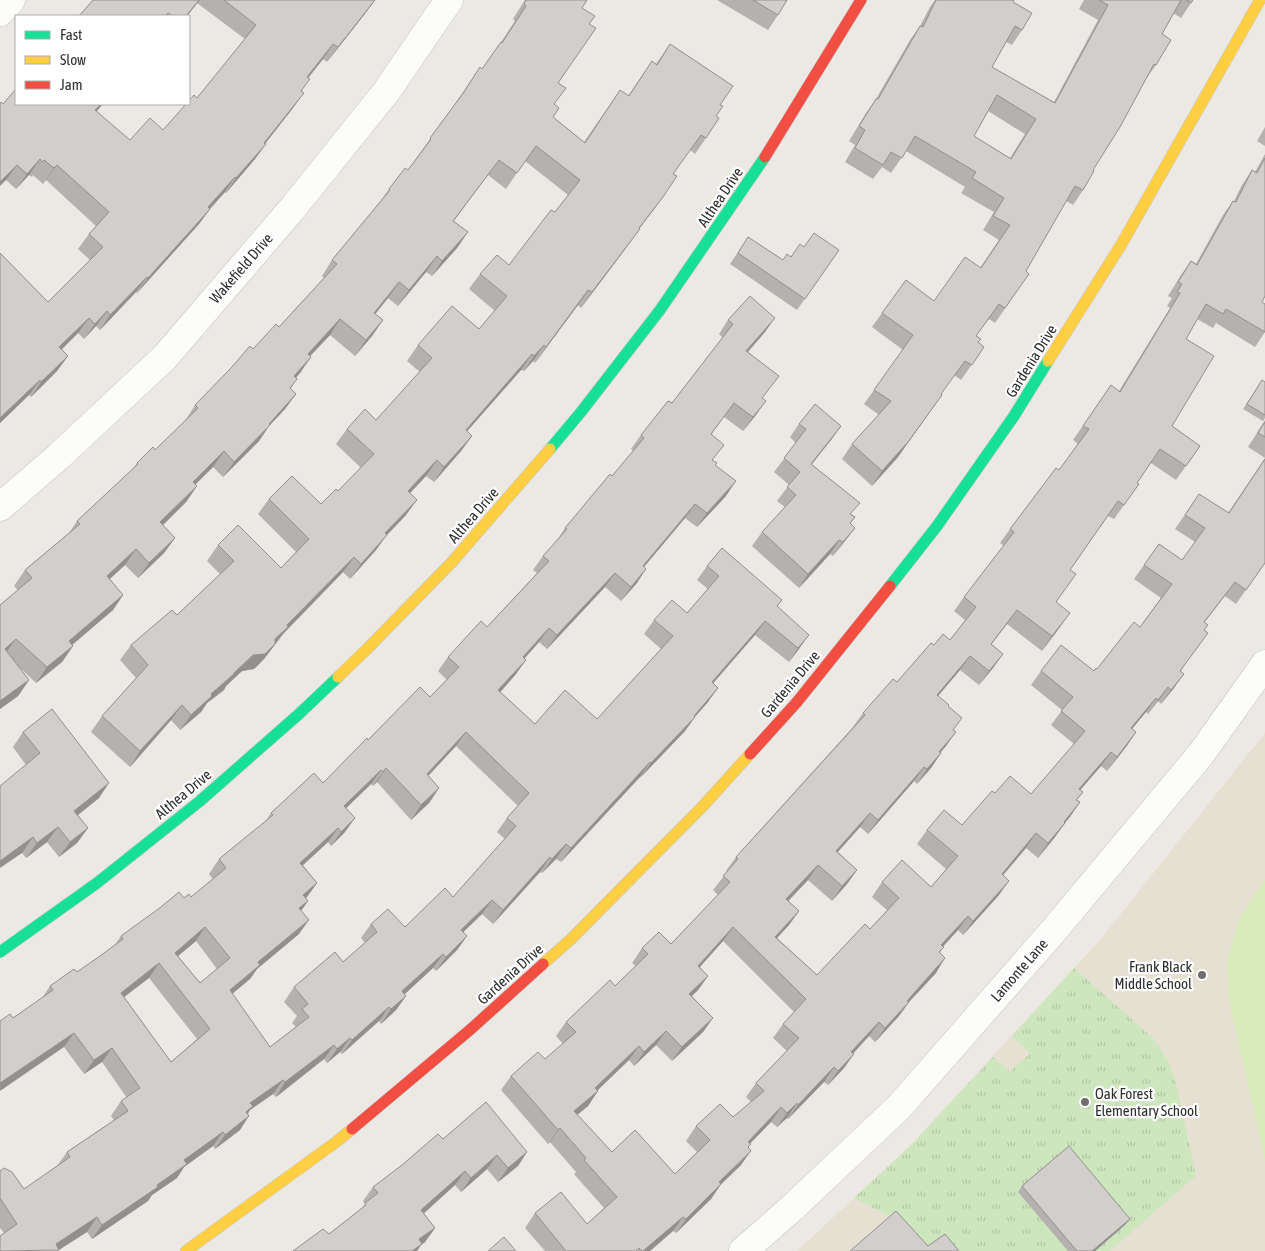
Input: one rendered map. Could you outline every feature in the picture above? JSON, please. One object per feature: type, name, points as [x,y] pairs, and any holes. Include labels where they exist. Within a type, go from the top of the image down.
[{"type":"street","points":[[0,12],[10,0]]},
{"type":"street","name":"Wakefield Drive","points":[[0,507],[58,457],[165,356],[292,209],[386,92],[449,0]]},
{"type":"street","name":"Althea Drive","points":[[0,952],[97,883],[207,795],[299,714],[368,648],[452,562],[581,412],[660,310],[771,149],[846,28],[861,0]]},
{"type":"street","name":"Gardenia Drive","points":[[186,1251],[336,1142],[471,1030],[570,940],[682,828],[797,702],[937,526],[1014,416],[1121,245],[1260,0]]},
{"type":"street","name":"Lamonte Lane","points":[[743,1251],[792,1208],[899,1107],[1055,929],[1201,754],[1265,664]]},
{"type":"shaded area","name":"Oak Forest Elementary School","points":[[1265,733],[1265,1251],[797,1251],[909,1147],[1100,940]]},
{"type":"green space","points":[[1265,880],[1265,1161],[1229,1001],[1227,960],[1239,919]]},
{"type":"green space","name":"Oak Forest Elementary School","points":[[1074,968],[1153,1038],[1168,1060],[1176,1083],[1196,1176],[1110,1251],[925,1251],[895,1219],[854,1198],[909,1147],[993,1057],[1010,1072],[1030,1053],[1012,1036]]},
{"type":"building","points":[[93,0],[199,0],[187,15],[171,15],[168,13],[166,15],[80,15]]},
{"type":"building","points":[[224,0],[375,0],[338,47],[333,44],[307,77],[310,79],[301,91],[304,93],[264,143],[266,144],[208,207],[210,209],[148,278],[110,315],[107,311],[95,324],[89,318],[59,347],[68,356],[0,418],[0,253],[48,302],[103,247],[89,234],[109,212],[57,165],[54,168],[44,160],[42,162],[40,159],[27,174],[17,165],[0,182],[0,103],[3,104],[15,90],[15,105],[100,105],[95,110],[130,140],[150,118],[163,130],[185,105],[190,105],[190,100],[194,95],[197,98],[256,25]]},
{"type":"building","points":[[526,0],[587,0],[582,8],[595,16],[589,24],[596,28],[558,83],[566,88],[554,104],[559,108],[553,117],[585,143],[620,90],[629,96],[652,61],[657,65],[670,44],[733,86],[720,105],[723,106],[716,116],[719,118],[706,138],[701,135],[673,174],[677,176],[640,229],[592,292],[588,290],[546,347],[544,345],[534,356],[532,354],[466,430],[472,436],[444,467],[437,460],[408,491],[417,500],[385,533],[387,535],[361,564],[354,557],[287,625],[288,627],[275,639],[275,644],[265,654],[253,655],[191,715],[182,705],[140,751],[102,716],[148,665],[131,645],[172,610],[177,615],[234,561],[218,545],[238,525],[281,568],[309,539],[269,499],[292,476],[321,504],[336,489],[338,491],[374,454],[347,429],[365,409],[376,420],[432,358],[418,345],[452,306],[479,329],[507,296],[480,274],[497,255],[509,265],[551,210],[555,212],[580,180],[536,146],[517,173],[499,160],[453,221],[468,232],[442,261],[437,256],[409,290],[399,282],[374,313],[383,320],[366,340],[340,319],[308,354],[311,357],[294,376],[297,379],[290,388],[296,394],[270,425],[234,462],[224,451],[193,482],[197,486],[160,522],[175,538],[149,563],[136,549],[107,576],[123,595],[69,641],[73,646],[47,667],[16,639],[5,649],[29,680],[0,701],[0,605],[32,578],[25,570],[80,524],[77,521],[138,464],[153,447],[155,450],[196,410],[198,408],[195,405],[250,346],[253,349],[276,324],[279,327],[337,264],[332,260],[390,190],[405,168],[408,170],[480,67],[482,69],[502,43],[526,6],[524,4]]},
{"type":"building","points":[[753,0],[787,0],[778,15]]},
{"type":"building","points":[[936,0],[1014,0],[1013,2],[1032,13],[1022,30],[1015,26],[992,67],[1055,103],[1108,5],[1099,0],[1181,0],[1162,34],[1171,40],[1156,65],[1154,64],[1083,190],[1075,186],[1026,271],[1029,274],[1005,308],[999,304],[976,336],[981,339],[978,342],[984,347],[972,365],[965,361],[908,442],[882,471],[852,444],[891,401],[874,390],[913,335],[882,313],[906,280],[934,301],[965,257],[981,268],[1010,225],[993,216],[1004,198],[972,178],[976,172],[915,136],[902,158],[891,152],[883,165],[855,148],[865,130],[859,126],[876,99],[878,99],[920,26],[923,27]],"holes":[[[997,95],[1036,119],[1011,159],[974,136]]]},
{"type":"building","points":[[1265,158],[1265,296],[1262,302],[1265,304],[1265,332],[1226,309],[1223,314],[1206,304],[1186,339],[1214,356],[1172,426],[1200,446],[1186,466],[1160,449],[1124,505],[1118,501],[1070,570],[1076,574],[1056,602],[1070,613],[1052,636],[1017,610],[991,644],[1003,654],[989,671],[970,656],[937,695],[962,718],[953,730],[956,732],[927,769],[924,767],[878,820],[870,813],[836,851],[857,870],[842,886],[818,865],[786,899],[799,911],[775,937],[817,975],[865,924],[870,929],[899,898],[882,882],[902,860],[931,887],[958,856],[927,830],[944,810],[962,825],[992,791],[995,793],[1010,776],[1031,794],[1085,731],[1061,711],[1073,697],[1041,671],[1061,645],[1094,671],[1097,669],[1134,622],[1140,627],[1172,584],[1144,565],[1159,544],[1182,560],[1205,528],[1185,515],[1199,494],[1229,513],[1265,459],[1265,563],[1246,590],[1235,582],[1204,622],[1208,625],[1204,630],[1208,633],[1180,671],[1184,674],[1171,690],[1168,687],[1158,700],[1156,698],[1131,728],[1136,732],[1117,757],[1111,752],[1079,789],[1083,792],[1076,800],[1080,802],[1048,843],[1036,833],[1002,874],[1009,881],[973,921],[968,916],[941,945],[944,947],[939,952],[945,958],[885,1028],[879,1022],[851,1052],[854,1054],[838,1071],[834,1067],[798,1105],[797,1103],[787,1113],[781,1107],[748,1142],[751,1144],[748,1147],[751,1151],[719,1182],[721,1184],[686,1219],[683,1217],[643,1251],[639,1248],[636,1251],[566,1251],[535,1213],[561,1192],[587,1224],[617,1197],[584,1160],[586,1158],[560,1128],[558,1130],[511,1076],[538,1052],[545,1059],[576,1032],[566,1022],[610,980],[615,986],[648,954],[642,948],[659,932],[671,944],[730,882],[723,876],[738,859],[736,857],[865,715],[863,713],[893,679],[897,682],[931,643],[934,645],[943,634],[950,640],[976,607],[964,597],[1014,532],[1010,529],[1056,468],[1059,470],[1089,429],[1083,426],[1111,385],[1120,392],[1180,293],[1177,292],[1182,284],[1178,282],[1191,261],[1197,265],[1233,201],[1236,202],[1252,170],[1257,173]],"holes":[[[733,927],[806,999],[783,1024],[799,1038],[756,1083],[764,1091],[733,1117],[720,1104],[696,1126],[710,1140],[675,1174],[635,1130],[612,1152],[574,1111],[598,1091],[595,1088],[639,1046],[644,1052],[666,1031],[682,1047],[713,1018],[689,994],[708,976],[698,966]]]},
{"type":"building","points":[[814,233],[839,250],[805,299],[738,253],[748,237],[783,260],[787,254],[791,257],[800,244],[804,247]]},
{"type":"building","points":[[750,296],[775,318],[746,351],[779,376],[762,398],[766,401],[753,417],[734,403],[711,434],[724,445],[712,460],[717,463],[715,465],[736,481],[707,513],[695,504],[643,566],[646,569],[631,587],[615,573],[557,635],[549,628],[523,657],[526,660],[498,690],[535,724],[565,690],[597,719],[673,636],[654,620],[672,600],[687,613],[719,576],[707,566],[722,548],[782,600],[777,606],[809,635],[798,648],[765,621],[712,682],[718,688],[695,717],[650,762],[571,848],[566,844],[552,859],[550,857],[503,910],[492,900],[461,930],[467,936],[446,957],[443,954],[402,991],[406,996],[391,1009],[389,1007],[352,1040],[350,1038],[337,1049],[334,1045],[285,1082],[283,1080],[250,1103],[253,1106],[246,1112],[249,1116],[225,1135],[223,1132],[184,1160],[187,1164],[157,1185],[158,1187],[102,1225],[97,1217],[56,1244],[59,1250],[0,1251],[0,1236],[17,1224],[0,1198],[0,1171],[4,1168],[12,1172],[24,1189],[70,1157],[67,1152],[128,1111],[121,1101],[140,1088],[112,1048],[94,1060],[74,1033],[0,1083],[0,1021],[10,1014],[13,1018],[53,990],[50,986],[74,969],[77,972],[100,956],[123,939],[121,936],[179,892],[184,898],[189,894],[191,897],[226,868],[219,859],[273,815],[271,813],[314,773],[323,783],[420,687],[430,697],[459,667],[448,657],[481,621],[487,627],[549,561],[543,556],[567,529],[565,528],[610,474],[612,476],[644,438],[641,435],[668,401],[672,403],[733,324],[728,320]],"holes":[[[466,732],[529,793],[507,818],[516,826],[453,897],[445,888],[405,927],[388,909],[371,924],[377,932],[343,962],[335,952],[294,987],[308,1004],[302,1009],[309,1017],[270,1047],[230,990],[260,965],[258,962],[309,920],[299,908],[308,901],[303,895],[317,883],[300,863],[338,828],[341,832],[355,818],[344,806],[381,770],[383,772],[386,768],[421,805],[439,788],[427,774]],[[205,927],[230,958],[200,983],[175,953]],[[159,963],[210,1029],[171,1062],[121,993]]]},
{"type":"building","points":[[1262,380],[1265,382],[1265,415],[1247,404]]},
{"type":"building","points":[[815,404],[841,426],[811,464],[860,503],[850,514],[855,517],[850,523],[855,528],[843,542],[839,540],[808,574],[762,532],[796,495],[787,487],[800,472],[784,458],[806,429],[799,424]]},
{"type":"building","points":[[1265,422],[1265,437],[1258,433]]},
{"type":"building","points":[[52,709],[109,783],[74,811],[88,828],[70,842],[58,827],[37,843],[33,837],[0,861],[0,786],[40,753],[23,732]]},
{"type":"building","points":[[486,1102],[527,1152],[508,1168],[497,1155],[471,1178],[465,1171],[421,1210],[435,1228],[419,1239],[422,1244],[412,1251],[293,1251],[323,1229],[329,1234],[366,1205],[365,1203],[378,1193],[373,1187],[438,1134],[443,1139]]},
{"type":"building","points":[[1069,1146],[1130,1219],[1092,1251],[1077,1251],[1022,1186]]},
{"type":"building","points":[[896,1211],[928,1246],[945,1234],[959,1251],[850,1251]]},
{"type":"building","points":[[504,1237],[516,1251],[488,1251]]},
{"type":"traffic: fast","points":[[550,449],[660,310],[765,157]]},
{"type":"traffic: fast","points":[[890,586],[937,526],[1014,416],[1048,361]]},
{"type":"traffic: fast","points":[[0,952],[97,883],[200,801],[338,677]]},
{"type":"traffic: slow","points":[[1048,361],[1121,245],[1260,0]]},
{"type":"traffic: slow","points":[[338,677],[452,562],[550,449]]},
{"type":"traffic: slow","points":[[543,964],[570,940],[703,806],[750,754]]},
{"type":"traffic: slow","points":[[186,1251],[352,1129]]},
{"type":"traffic: jam","points":[[765,157],[861,0]]},
{"type":"traffic: jam","points":[[750,754],[797,702],[890,586]]},
{"type":"traffic: jam","points":[[352,1129],[471,1029],[543,964]]},
{"type":"place","name":"Frank Black Middle School","points":[[1202,975]]},
{"type":"place","name":"Oak Forest Elementary School","points":[[1085,1102]]}]
